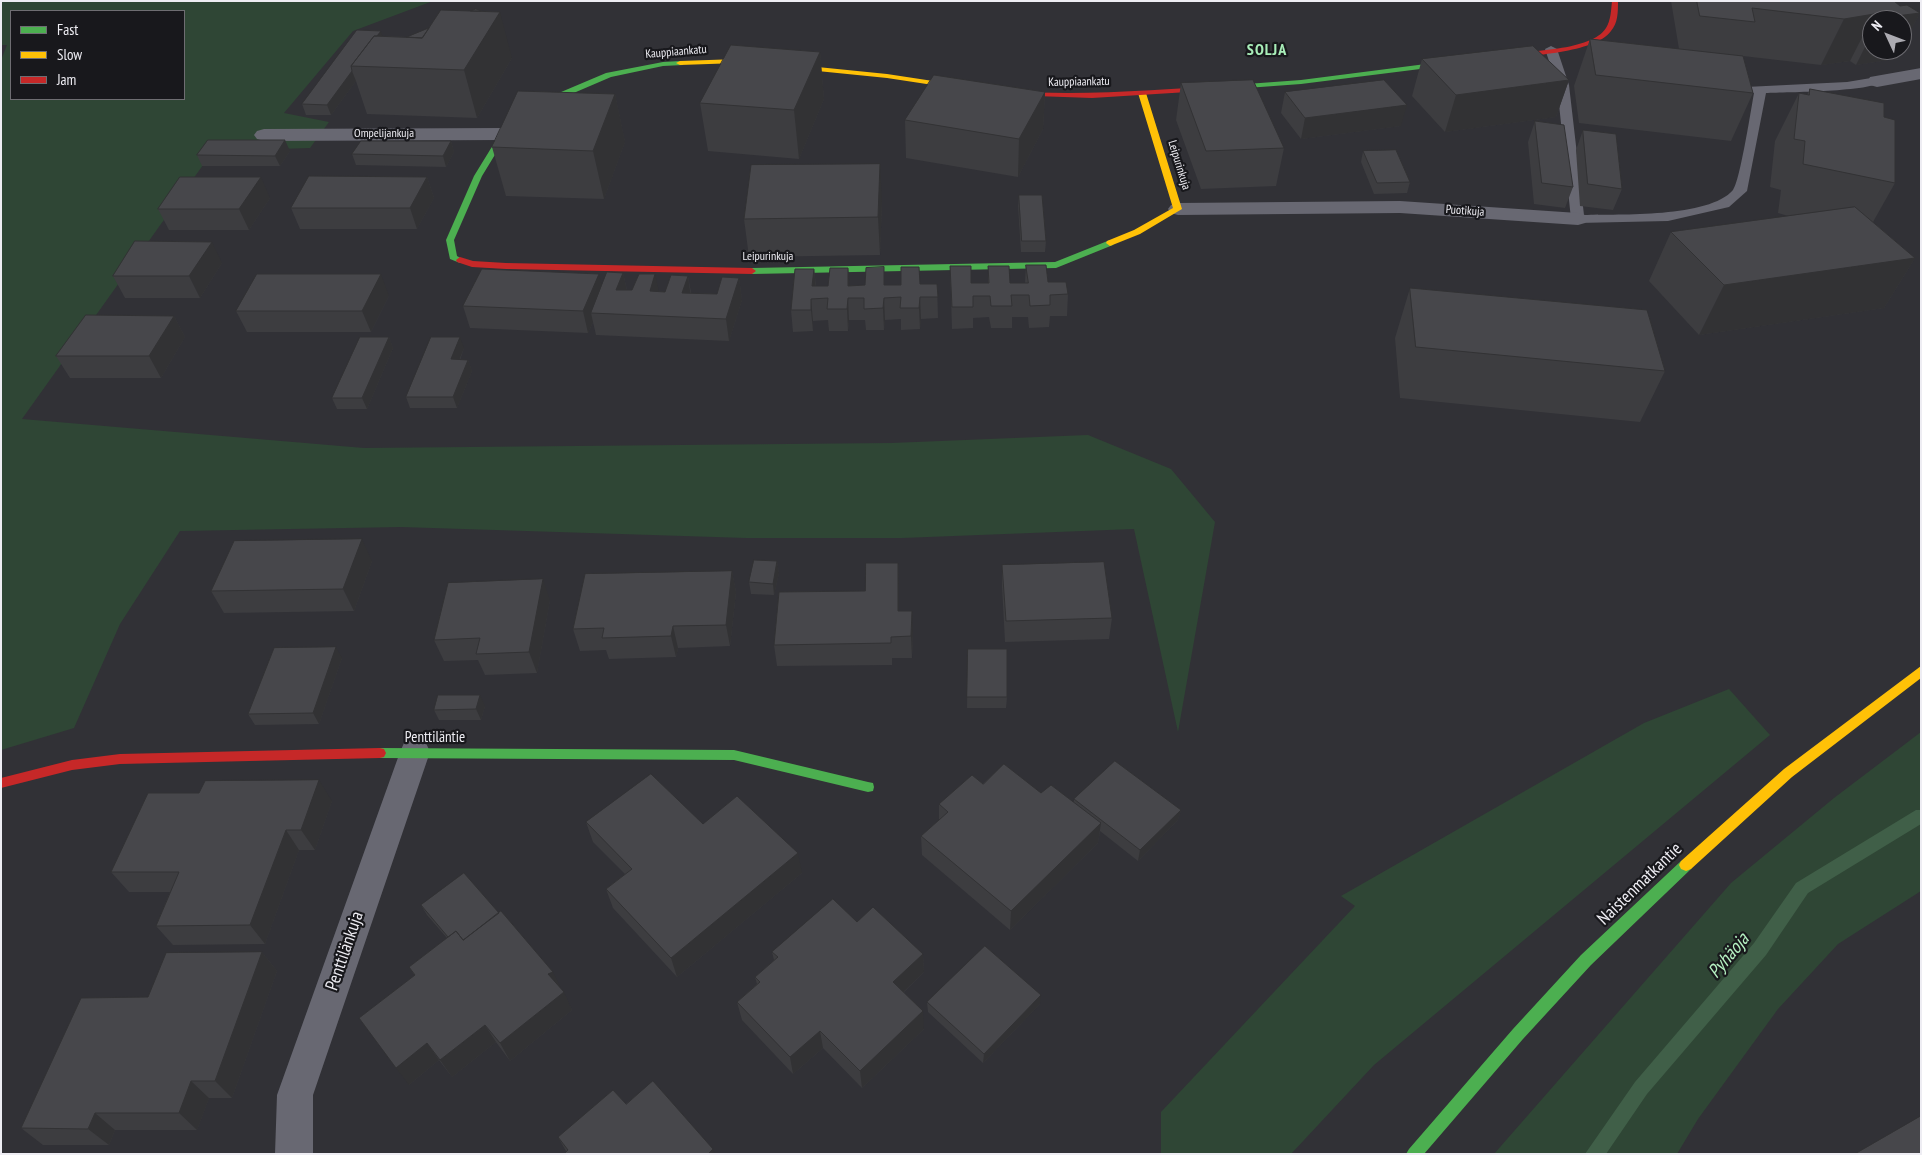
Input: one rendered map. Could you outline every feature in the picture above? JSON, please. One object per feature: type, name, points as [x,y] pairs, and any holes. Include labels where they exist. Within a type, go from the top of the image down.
[{"type":"street","points":[[1491,57],[1582,45],[1605,34],[1614,18],[1615,1]]},
{"type":"street","name":"Kauppiaankatu","points":[[504,134],[531,108],[577,87],[609,75],[663,64],[747,62],[887,76],[1037,96],[1142,93],[1301,82],[1472,60]]},
{"type":"street","points":[[1877,81],[1921,74]]},
{"type":"street","name":"Leipurinkuja","points":[[504,134],[478,176],[450,240],[453,257],[472,264],[729,271],[1007,268],[1056,265],[1137,232],[1178,209],[1142,93]]},
{"type":"street","name":"Ompelijankuja","points":[[264,135],[504,134]]},
{"type":"street","name":"Puotikuja","points":[[1178,209],[1400,207],[1578,219]]},
{"type":"street","name":"Naistenmatkantie","points":[[1414,1154],[1518,1034],[1586,960],[1702,849],[1788,773],[1921,671]]},
{"type":"street","name":"Penttiläntie","points":[[1,784],[72,765],[120,759],[415,752],[734,755],[868,787]]},
{"type":"street","name":"Penttilänkuja","points":[[294,1154],[295,1095],[415,752]]},
{"type":"lane","points":[[1582,45],[1596,51]]},
{"type":"lane","points":[[1551,49],[1564,85],[1578,219],[1668,217],[1724,204],[1740,191],[1761,90]]},
{"type":"lane","points":[[1742,90],[1847,86],[1877,81]]},
{"type":"green space","points":[[1,1],[433,1],[353,31],[284,113],[329,122],[310,148],[213,151],[22,419],[364,448],[892,443],[1088,435],[1171,469],[1215,522],[1178,732],[1134,529],[902,538],[746,538],[401,527],[180,531],[120,624],[74,728],[1,750],[1,60],[7,45],[1,45]]},
{"type":"green space","points":[[1729,689],[1770,735],[1374,1065],[1291,1154],[1161,1154],[1161,1112],[1355,906],[1341,896],[1644,723]]},
{"type":"green space","points":[[1921,732],[1921,891],[1838,944],[1778,1009],[1698,1119],[1677,1154],[1494,1154],[1731,883],[1834,798]]},
{"type":"building","points":[[1697,1],[1894,1],[1900,6],[1907,5],[1920,13],[1912,14],[1912,10],[1862,10],[1862,16],[1844,19],[1752,8],[1755,22],[1700,16]]},
{"type":"building","points":[[441,10],[500,12],[464,70],[351,66],[374,36],[422,38]]},
{"type":"building","points":[[429,28],[422,38],[407,37]]},
{"type":"building","points":[[357,30],[381,31],[377,36],[374,36],[351,66],[352,71],[327,105],[302,104]]},
{"type":"building","points":[[1590,39],[1743,56],[1753,93],[1596,75]]},
{"type":"building","points":[[731,45],[820,52],[794,110],[700,103]]},
{"type":"building","points":[[1533,46],[1569,80],[1456,95],[1422,59]]},
{"type":"building","points":[[934,75],[1045,92],[1019,139],[905,120]]},
{"type":"building","points":[[1253,80],[1284,148],[1206,151],[1181,83]]},
{"type":"building","points":[[1384,80],[1407,105],[1305,118],[1285,92]]},
{"type":"building","points":[[1810,89],[1884,103],[1884,117],[1895,120],[1895,183],[1803,164],[1805,141],[1794,139],[1799,93],[1809,95]]},
{"type":"building","points":[[518,91],[615,94],[593,151],[492,147]]},
{"type":"building","points":[[1535,121],[1564,125],[1573,187],[1542,183]]},
{"type":"building","points":[[1583,130],[1616,134],[1622,189],[1588,184]]},
{"type":"building","points":[[208,140],[285,140],[275,156],[197,155]]},
{"type":"building","points":[[361,141],[451,141],[443,156],[352,154]]},
{"type":"building","points":[[1396,150],[1410,182],[1377,183],[1363,151]]},
{"type":"building","points":[[880,164],[878,217],[744,219],[751,165]]},
{"type":"building","points":[[309,176],[427,177],[410,208],[291,208]]},
{"type":"building","points":[[180,177],[261,177],[239,209],[158,209]]},
{"type":"building","points":[[1019,195],[1042,195],[1046,241],[1022,241]]},
{"type":"building","points":[[1855,207],[1915,258],[1724,285],[1671,232]]},
{"type":"building","points":[[135,241],[212,242],[189,276],[113,276]]},
{"type":"building","points":[[1026,265],[1046,265],[1048,282],[1066,282],[1068,294],[1050,295],[1050,305],[1030,306],[1029,295],[1011,295],[1012,306],[991,306],[990,296],[973,296],[973,307],[952,307],[950,266],[971,266],[971,283],[989,283],[988,266],[1009,266],[1010,283],[1028,283]]},
{"type":"building","points":[[884,267],[884,285],[901,285],[901,267],[919,267],[920,284],[937,284],[938,297],[920,297],[919,308],[900,308],[901,297],[884,298],[883,308],[864,309],[864,298],[848,298],[847,309],[827,309],[828,298],[811,299],[811,310],[791,310],[795,269],[814,269],[812,286],[828,286],[830,268],[848,268],[848,286],[865,285],[866,268]]},
{"type":"building","points":[[482,269],[599,274],[583,311],[463,306]]},
{"type":"building","points":[[607,272],[623,273],[616,290],[632,290],[639,274],[655,274],[650,291],[665,292],[671,275],[688,276],[682,293],[717,294],[722,277],[739,278],[726,319],[591,313]]},
{"type":"building","points":[[257,274],[381,274],[362,311],[236,311]]},
{"type":"building","points":[[1410,288],[1647,310],[1665,371],[1416,347]]},
{"type":"building","points":[[86,315],[174,316],[149,356],[56,356]]},
{"type":"building","points":[[360,337],[389,337],[362,398],[332,398]]},
{"type":"building","points":[[431,337],[460,337],[451,359],[468,360],[453,397],[406,397]]},
{"type":"building","points":[[362,539],[343,589],[211,591],[234,541]]},
{"type":"building","points":[[754,560],[777,561],[773,584],[749,582]]},
{"type":"building","points":[[1104,562],[1112,618],[1006,621],[1002,565]]},
{"type":"building","points":[[866,563],[898,563],[898,611],[912,611],[911,636],[891,637],[891,643],[774,645],[779,592],[865,591]]},
{"type":"building","points":[[732,571],[726,625],[673,626],[671,636],[602,638],[604,628],[573,629],[585,574]]},
{"type":"building","points":[[543,579],[529,652],[476,654],[480,638],[434,640],[448,583]]},
{"type":"building","points":[[336,647],[313,713],[248,714],[274,648]]},
{"type":"building","points":[[968,649],[1007,649],[1007,697],[967,697]]},
{"type":"building","points":[[438,695],[480,695],[476,709],[434,710]]},
{"type":"building","points":[[1115,761],[1181,810],[1140,850],[1074,799]]},
{"type":"building","points":[[1004,764],[1041,793],[1051,785],[1101,823],[1011,911],[921,836],[948,812],[939,804],[972,775],[983,784]]},
{"type":"building","points":[[651,774],[703,824],[737,796],[798,853],[671,958],[606,889],[632,869],[586,822]]},
{"type":"building","points":[[319,780],[301,830],[286,830],[250,925],[156,926],[179,872],[111,872],[148,793],[199,793],[205,781]]},
{"type":"building","points":[[464,873],[499,913],[463,940],[456,931],[448,937],[421,905]]},
{"type":"building","points":[[833,899],[857,922],[873,907],[923,954],[893,982],[923,1011],[860,1071],[820,1031],[790,1057],[737,1002],[760,982],[755,977],[778,957],[772,952]]},
{"type":"building","points":[[501,911],[553,972],[548,974],[564,992],[500,1043],[485,1025],[440,1060],[427,1043],[396,1068],[359,1018],[415,975],[409,967],[456,931],[463,940]]},
{"type":"building","points":[[985,946],[1041,995],[984,1054],[927,1002]]},
{"type":"building","points":[[262,952],[215,1081],[191,1081],[179,1113],[95,1113],[88,1129],[21,1128],[81,998],[148,997],[166,953]]},
{"type":"building","points":[[653,1081],[713,1149],[708,1154],[564,1154],[568,1150],[558,1137],[613,1090],[626,1104]]},
{"type":"building","points":[[1921,1116],[1921,1154],[1855,1154]]},
{"type":"waterway","name":"Pyhäoja","points":[[1594,1154],[1641,1088],[1760,949],[1802,888],[1916,817],[1921,817]]},
{"type":"traffic: fast","points":[[1233,87],[1301,82],[1457,62]]},
{"type":"traffic: fast","points":[[460,260],[453,257],[450,240],[478,176],[504,134],[531,108],[609,75],[663,64],[680,63]]},
{"type":"traffic: fast","points":[[752,271],[1056,265],[1110,243]]},
{"type":"traffic: fast","points":[[380,753],[734,755],[868,787]]},
{"type":"traffic: fast","points":[[1414,1154],[1518,1034],[1586,960],[1686,865]]},
{"type":"traffic: slow","points":[[680,63],[738,61],[887,76],[966,88]]},
{"type":"traffic: slow","points":[[1110,243],[1137,232],[1178,209],[1142,93]]},
{"type":"traffic: slow","points":[[1686,865],[1788,773],[1921,671]]},
{"type":"traffic: jam","points":[[1502,56],[1571,48],[1596,40],[1608,31],[1612,23],[1615,1]]},
{"type":"traffic: jam","points":[[1007,93],[1064,96],[1149,93],[1233,87]]},
{"type":"traffic: jam","points":[[460,260],[472,264],[506,266],[752,271]]},
{"type":"traffic: jam","points":[[1,783],[72,765],[120,759],[380,753]]},
{"type":"district","name":"SOLJA","points":[[1267,50]]}]
